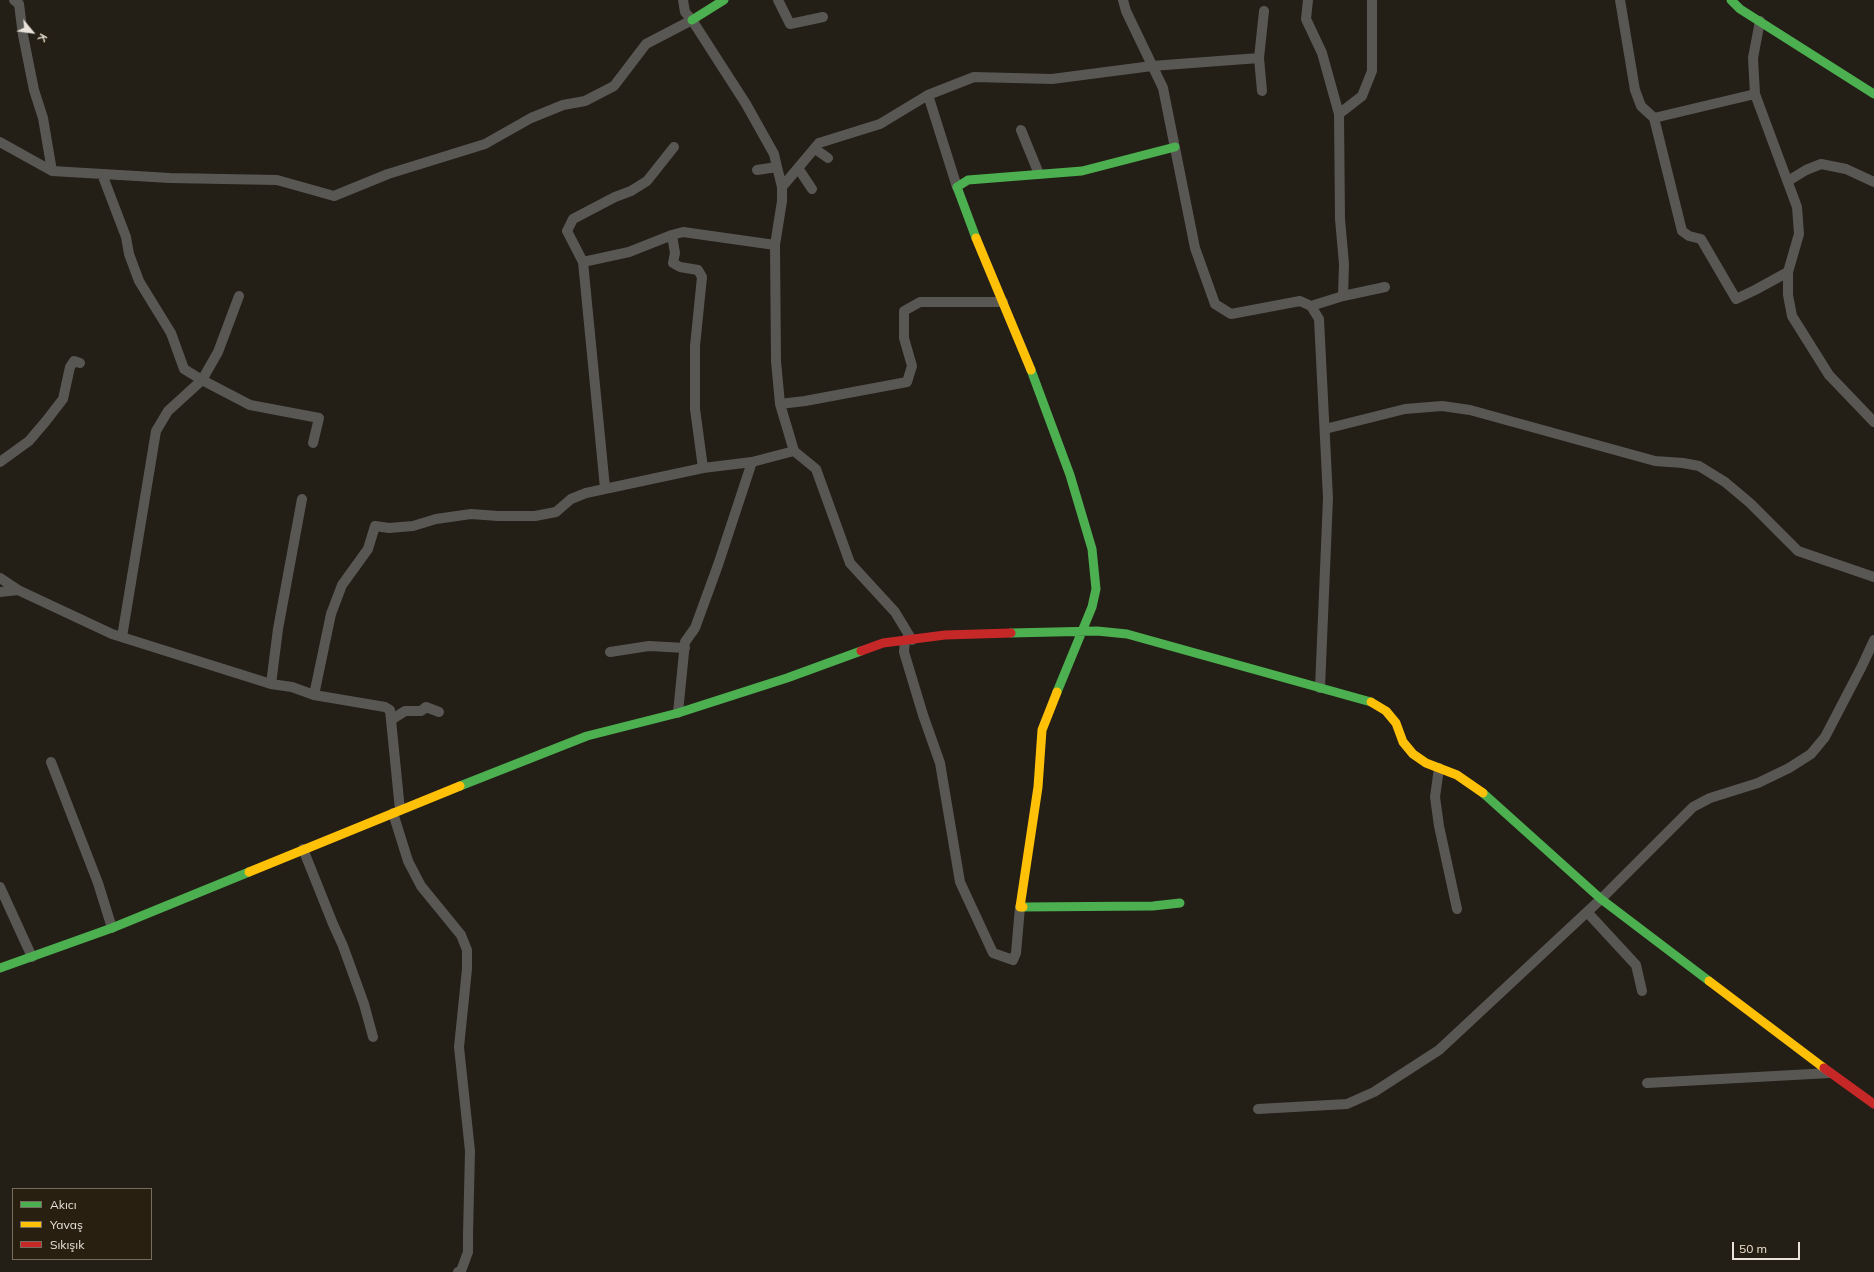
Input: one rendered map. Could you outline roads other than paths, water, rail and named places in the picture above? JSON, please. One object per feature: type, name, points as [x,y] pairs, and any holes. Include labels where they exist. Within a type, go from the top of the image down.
[{"type":"street","points":[[14,0],[19,4],[23,35],[34,90],[43,118],[52,171]]},
{"type":"street","points":[[683,0],[685,12],[692,20],[746,104],[774,154],[778,167],[782,187],[780,215],[775,245],[776,361],[780,404],[794,451],[816,469],[850,563],[895,612],[908,640],[904,652],[940,764],[960,882],[993,953],[1013,960],[1016,954],[1020,907],[1038,787],[1042,730],[1092,607],[1096,589],[1092,549],[1070,475],[1003,302],[966,214],[928,96]]},
{"type":"street","points":[[0,142],[52,171],[170,178],[277,180],[334,196],[388,174],[486,144],[531,118],[563,105],[584,101],[614,86],[646,44],[692,20],[724,0]]},
{"type":"street","points":[[778,0],[790,24],[823,17]]},
{"type":"street","points":[[1123,0],[1126,11],[1163,88],[1195,248],[1215,304],[1231,314],[1300,301],[1311,306],[1319,319],[1328,498],[1320,688]]},
{"type":"street","points":[[1308,0],[1306,19],[1322,53],[1339,114],[1340,219],[1344,264],[1343,296]]},
{"type":"street","points":[[1339,114],[1362,96],[1372,72],[1372,0]]},
{"type":"street","points":[[1620,0],[1635,90],[1641,106],[1654,118],[1682,231],[1689,236],[1701,239],[1736,299],[1788,272]]},
{"type":"street","points":[[1731,0],[1740,8],[1874,94]]},
{"type":"street","points":[[1262,91],[1259,58],[1264,11]]},
{"type":"street","points":[[1760,21],[1753,58],[1756,94],[1797,207],[1799,234],[1788,272],[1788,296],[1792,316],[1829,375],[1874,422]]},
{"type":"street","points":[[782,187],[819,143],[880,124],[928,96],[974,77],[1052,80],[1152,66],[1259,58]]},
{"type":"street","points":[[1654,118],[1756,94]]},
{"type":"street","points":[[1021,130],[1038,174]]},
{"type":"street","points":[[605,488],[583,262],[567,231],[573,219],[615,197],[631,191],[647,181],[674,147]]},
{"type":"street","points":[[957,187],[968,180],[1082,171],[1176,147]]},
{"type":"street","points":[[815,149],[828,158]]},
{"type":"street","points":[[1788,181],[1806,170],[1821,164],[1846,169],[1874,182]]},
{"type":"street","points":[[757,170],[778,167]]},
{"type":"street","points":[[798,168],[812,189]]},
{"type":"street","points":[[102,174],[126,237],[129,254],[139,281],[172,333],[184,369],[250,405],[318,418],[313,442]]},
{"type":"street","points":[[583,262],[629,252],[672,235],[684,232],[775,245]]},
{"type":"street","points":[[672,235],[675,253],[673,263],[680,267],[698,270],[702,277],[695,346],[695,409],[703,468]]},
{"type":"street","points":[[1311,306],[1343,296],[1385,287]]},
{"type":"street","points":[[122,637],[156,431],[168,411],[202,380],[218,352],[239,296]]},
{"type":"street","points":[[780,404],[805,401],[907,382],[912,366],[904,338],[904,311],[920,302],[1003,302]]},
{"type":"street","points":[[0,462],[28,441],[46,422],[63,399],[70,367],[74,361],[80,363]]},
{"type":"street","points":[[1325,429],[1405,409],[1442,406],[1470,410],[1655,461],[1699,466],[1725,482],[1750,503],[1798,551],[1874,577]]},
{"type":"street","points":[[314,695],[330,614],[342,585],[368,550],[374,526],[389,528],[413,526],[436,518],[471,514],[498,516],[556,512],[571,499],[586,492],[703,468],[752,462],[794,451]]},
{"type":"street","points":[[678,713],[685,642],[695,628],[718,565],[752,462]]},
{"type":"street","points":[[271,684],[278,629],[302,499]]},
{"type":"street","points":[[0,578],[18,590],[112,634],[271,684],[292,688],[314,695],[385,707],[390,710],[396,811],[408,861],[421,886],[461,935],[466,950],[467,969],[459,1047],[470,1150],[468,1252],[461,1271],[458,1272]]},
{"type":"street","points":[[0,592],[18,590]]},
{"type":"street","points":[[0,968],[112,928],[396,811],[587,736],[678,713],[787,678],[883,643],[945,635],[1097,631],[1127,634],[1369,701],[1386,711],[1396,723],[1403,742],[1413,754],[1439,768],[1457,775],[1487,795],[1601,899],[1830,1073],[1874,1104]]},
{"type":"street","points":[[1258,1109],[1347,1104],[1374,1092],[1439,1050],[1601,899],[1693,807],[1710,798],[1758,783],[1789,768],[1811,754],[1825,736],[1874,640]]},
{"type":"street","points":[[610,652],[649,646],[684,648]]},
{"type":"street","points":[[391,720],[405,711],[421,711],[426,707],[439,712]]},
{"type":"street","points":[[51,762],[98,883],[112,928]]},
{"type":"street","points":[[1439,768],[1435,797],[1457,909]]},
{"type":"street","points":[[303,849],[343,946],[364,1004],[373,1037]]},
{"type":"street","points":[[0,887],[32,957]]},
{"type":"street","points":[[1020,907],[1153,906],[1180,903]]},
{"type":"street","points":[[1587,912],[1636,965],[1642,991]]},
{"type":"street","points":[[1647,1083],[1830,1073]]}]
